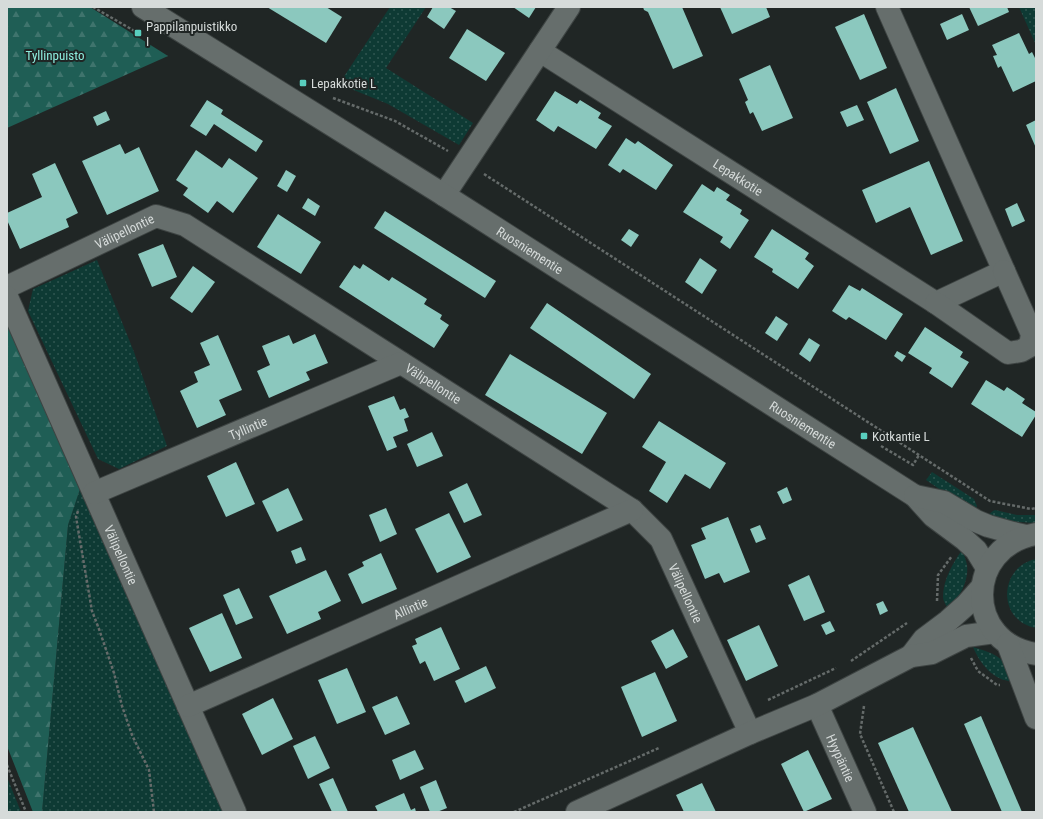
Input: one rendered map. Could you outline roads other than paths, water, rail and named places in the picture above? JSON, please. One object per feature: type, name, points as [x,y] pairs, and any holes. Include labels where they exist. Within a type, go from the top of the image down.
[{"type":"street","name":"Ruosniementie","points":[[143,7],[444,195],[915,496],[933,516],[976,550],[985,577]]},
{"type":"street","points":[[444,195],[569,7]]},
{"type":"street","name":"Lepakkotie","points":[[540,51],[936,303],[1008,353],[1021,351],[1030,346],[1032,334],[887,7]]},
{"type":"street","name":"Välipellontie","points":[[7,287],[156,216],[185,225],[632,510],[661,539],[750,733]]},
{"type":"street","points":[[936,303],[1004,271]]},
{"type":"street","name":"Välipellontie","points":[[7,297],[235,812]]},
{"type":"street","name":"Tyllintie","points":[[94,493],[401,363]]},
{"type":"street","name":"Ruosniementie","points":[[915,496],[944,502],[976,521],[988,526],[1013,534],[1031,535]]},
{"type":"street","name":"Allintie","points":[[188,706],[632,510]]},
{"type":"street","points":[[911,656],[924,639],[966,605],[985,577],[993,559],[1000,551],[1016,540],[1031,535]]},
{"type":"street","points":[[985,577],[983,608],[988,620],[1001,638],[1036,718]]},
{"type":"street","points":[[578,812],[603,807],[750,733],[817,704],[911,656],[932,653],[966,636],[1001,638],[1022,651],[1036,654]]},
{"type":"street","name":"Hyypäntie","points":[[817,704],[865,812]]},
{"type":"place","name":"Pappilanpuistikko I","points":[[138,33]]},
{"type":"place","name":"Lepakkotie L","points":[[303,83]]},
{"type":"place","name":"Kotkantie L","points":[[864,436]]},
{"type":"park label","name":"Tyllinpuisto","points":[[55,55]]}]
